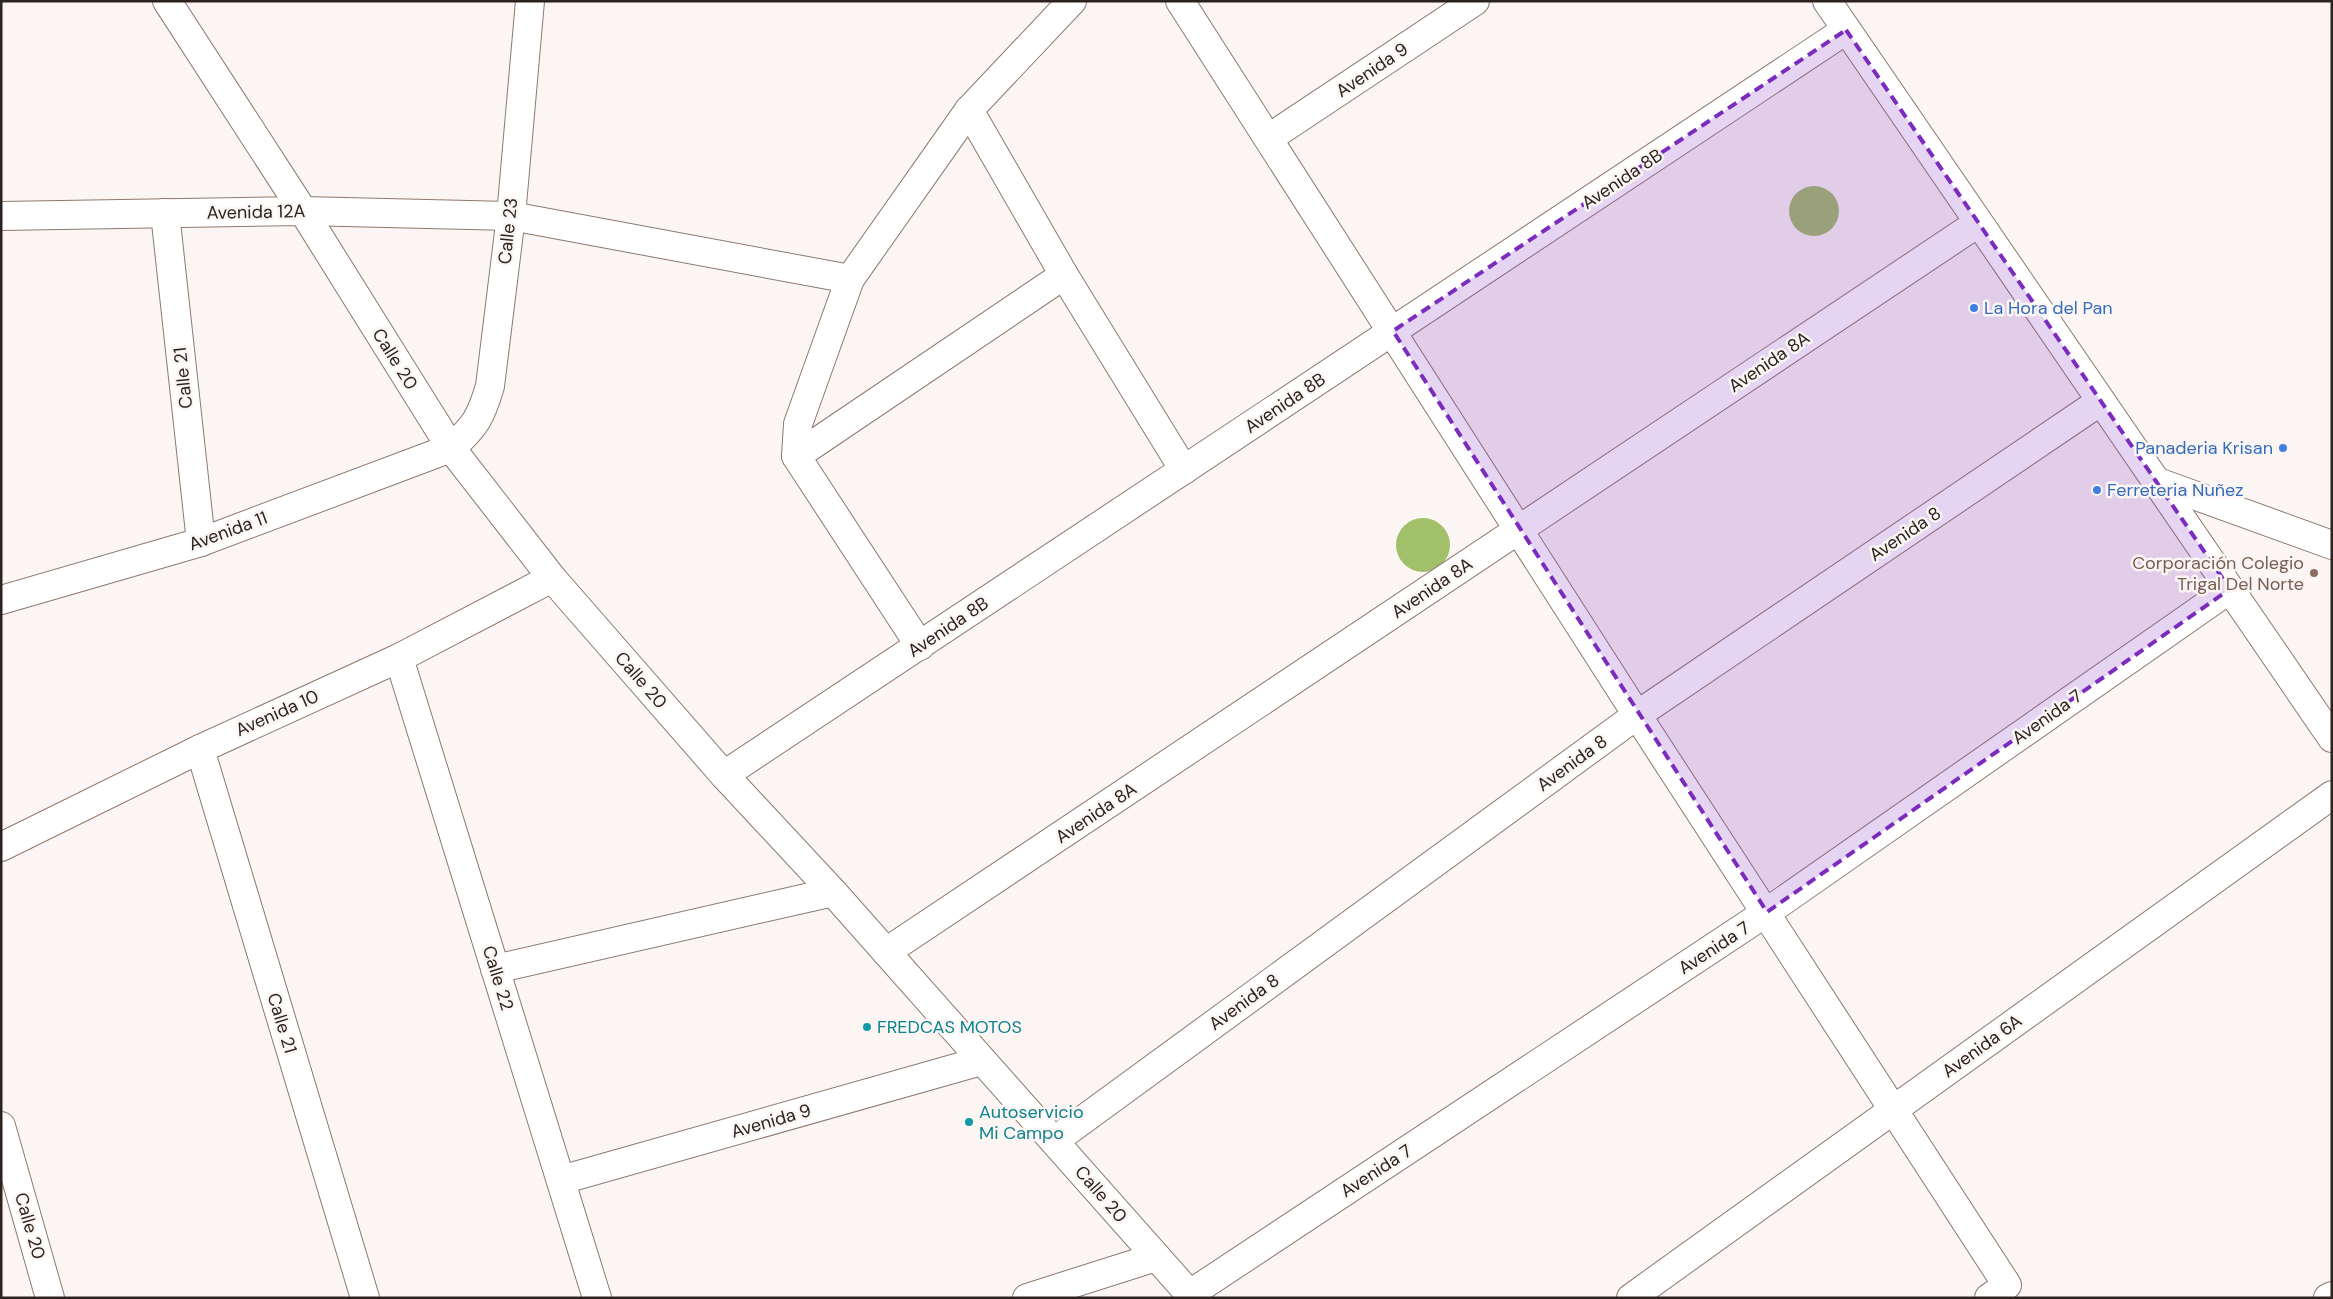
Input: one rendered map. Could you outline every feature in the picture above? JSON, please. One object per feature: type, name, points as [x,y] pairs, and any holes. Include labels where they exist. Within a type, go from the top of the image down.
[{"type":"street","name":"Calle 20","points":[[167,1],[303,211],[451,448],[552,578],[724,776],[833,892],[981,1061],[1192,1296]]},
{"type":"street","name":"Calle 23","points":[[451,448],[472,429],[485,405],[490,386],[510,216],[530,1]]},
{"type":"street","points":[[920,646],[796,456],[798,424],[850,279],[969,110],[1072,1]]},
{"type":"street","points":[[1180,1],[1520,529],[1637,715],[1767,912],[1894,1110],[1998,1291]]},
{"type":"street","name":"Avenida 9","points":[[1268,138],[1475,1]]},
{"type":"street","points":[[1827,1],[2332,738]]},
{"type":"street","name":"Avenida 8B","points":[[724,776],[1846,30]]},
{"type":"street","points":[[969,110],[1064,275],[1184,470]]},
{"type":"street","name":"Avenida 12A","points":[[1,216],[303,211],[510,216],[850,279]]},
{"type":"street","name":"Calle 21","points":[[165,214],[201,542]]},
{"type":"street","name":"Avenida 8A","points":[[886,952],[1978,223]]},
{"type":"street","points":[[796,456],[1064,275]]},
{"type":"street","name":"Avenida 8","points":[[1054,1141],[1637,715],[2101,401]]},
{"type":"street","name":"Avenida 11","points":[[1,600],[201,542],[451,448]]},
{"type":"street","points":[[2155,480],[2332,545]]},
{"type":"street","name":"Avenida 10","points":[[1,847],[200,748],[399,658],[552,578]]},
{"type":"street","name":"Avenida 7","points":[[1192,1296],[1767,912],[2230,589]]},
{"type":"street","name":"Calle 22","points":[[399,658],[597,1298]]},
{"type":"street","name":"Calle 21","points":[[200,748],[365,1298]]},
{"type":"street","name":"Avenida 6A","points":[[1631,1298],[2332,795]]},
{"type":"street","points":[[495,969],[833,892]]},
{"type":"street","name":"Avenida 9","points":[[561,1180],[981,1061]]},
{"type":"street","name":"Calle 20","points":[[1,1126],[50,1298]]},
{"type":"street","points":[[1027,1298],[1156,1257]]},
{"type":"street","points":[[2328,1298],[2332,1296]]},
{"type":"highlighted area","points":[[1846,30],[2230,589],[1767,912],[1393,331]]},
{"type":"green space","points":[[1814,186],[1828,190],[1835,197],[1839,211],[1835,225],[1828,232],[1814,236],[1800,232],[1793,225],[1789,211],[1793,197],[1800,190]]},
{"type":"green space","points":[[1423,518],[1433,520],[1442,526],[1448,535],[1450,545],[1448,555],[1442,564],[1433,570],[1423,572],[1413,570],[1404,564],[1398,555],[1396,545],[1398,535],[1404,526],[1413,520]]},
{"type":"place","name":"La Hora del Pan","points":[[1974,308]]},
{"type":"place","name":"Panaderia Krisan","points":[[2283,448]]},
{"type":"place","name":"Ferreteria Nuñez","points":[[2097,490]]},
{"type":"place","name":"Corporación Colegio Trigal Del Norte","points":[[2314,573]]},
{"type":"place","name":"FREDCAS MOTOS","points":[[867,1027]]},
{"type":"place","name":"Autoservicio Mi Campo","points":[[969,1122]]}]
